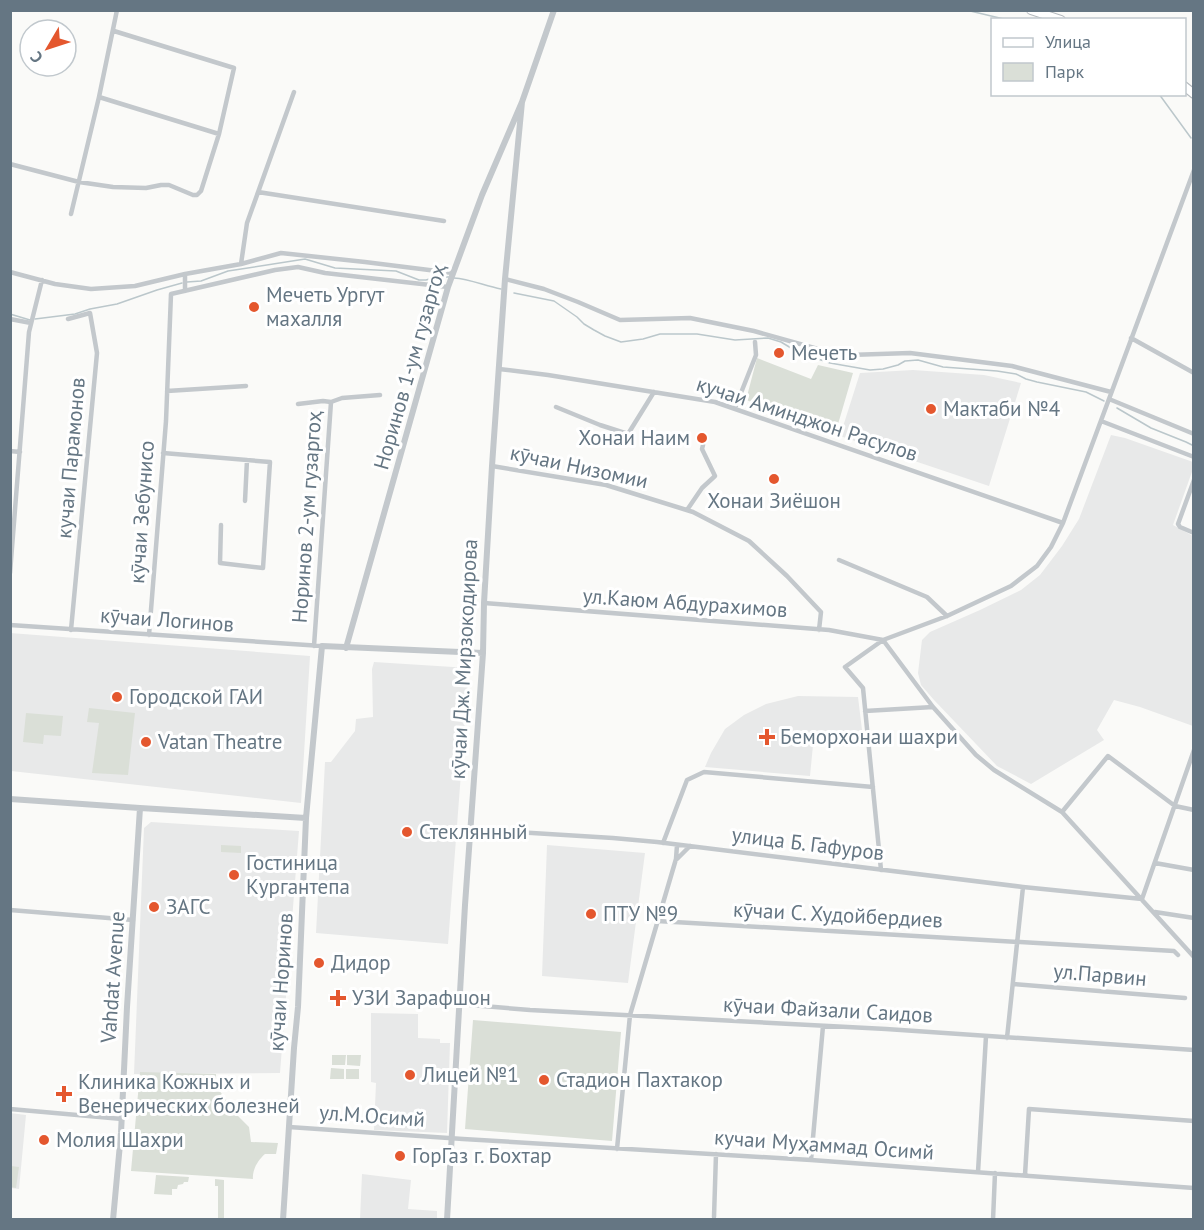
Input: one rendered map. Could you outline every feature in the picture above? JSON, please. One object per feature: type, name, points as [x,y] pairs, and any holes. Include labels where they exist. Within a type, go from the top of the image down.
[{"type":"main road","points":[[1031,10],[1055,18]]},
{"type":"street","points":[[71,214],[117,10]]},
{"type":"street","points":[[522,102],[554,10]]},
{"type":"street","points":[[10,164],[78,182],[113,187],[146,188],[162,185],[193,195],[201,191],[219,134],[234,68],[114,31]]},
{"type":"street","points":[[241,264],[247,223],[294,92]]},
{"type":"street","points":[[99,97],[219,134]]},
{"type":"street","name":"Норинов 1-ум гузаргоҳ","points":[[346,648],[449,284],[482,195],[522,102]]},
{"type":"street","name":"кӯчаи Дж. Мирзокодирова","points":[[447,1220],[470,829],[483,653],[498,369],[522,102]]},
{"type":"street","points":[[881,870],[863,688],[845,667],[883,640],[947,616],[1011,586],[1037,566],[1052,547],[1063,524],[1194,170]]},
{"type":"street","points":[[258,192],[444,221]]},
{"type":"street","points":[[10,272],[55,284],[91,289],[135,286],[241,264],[281,253],[453,274]]},
{"type":"street","points":[[185,274],[185,291],[275,270],[298,267],[325,273],[449,284]]},
{"type":"street","points":[[505,279],[544,289],[621,320],[690,318],[825,351],[849,355],[910,353],[1012,366],[1111,392]]},
{"type":"street","points":[[10,573],[29,332],[42,280]]},
{"type":"street","name":"кӯчаи Зебунисо","points":[[149,635],[164,453],[171,294],[185,291]]},
{"type":"street","name":"кучаи Парамонов","points":[[68,319],[90,313],[98,353],[71,630]]},
{"type":"street","points":[[10,319],[31,323]]},
{"type":"street","points":[[1131,338],[1194,373]]},
{"type":"street","points":[[735,408],[756,355],[755,342]]},
{"type":"street","name":"кучаи Аминджон Расулов","points":[[498,369],[705,399],[1063,524]]},
{"type":"street","points":[[167,391],[246,386]]},
{"type":"street","points":[[556,407],[628,434],[654,392]]},
{"type":"street","name":"Норинов 2-ум гузаргоҳ","points":[[314,646],[331,402],[342,398],[380,395]]},
{"type":"street","points":[[1109,399],[1194,434]]},
{"type":"street","points":[[298,404],[331,402]]},
{"type":"street","points":[[1101,421],[1194,457]]},
{"type":"street","points":[[687,510],[702,488],[715,476],[702,449],[703,445]]},
{"type":"street","points":[[10,451],[20,452]]},
{"type":"street","points":[[164,453],[270,462],[263,568],[220,563],[221,525]]},
{"type":"street","points":[[245,501],[247,460]]},
{"type":"street","name":"кӯчаи Низомии","points":[[492,466],[606,485],[687,510],[749,542],[787,576],[821,612],[819,630]]},
{"type":"street","points":[[1194,480],[1178,524],[1194,533]]},
{"type":"street","points":[[839,560],[927,597],[947,616]]},
{"type":"street","name":"ул.Каюм Абдурахимов","points":[[484,603],[819,630],[883,640]]},
{"type":"street","name":"кӯчаи Логинов","points":[[10,625],[322,646]]},
{"type":"street","points":[[883,640],[933,707],[976,756],[994,770],[1062,812],[1194,957]]},
{"type":"street","points":[[322,646],[483,653]]},
{"type":"street","name":"кӯчаи Норинов","points":[[283,1220],[298,1007],[306,818],[322,646]]},
{"type":"street","points":[[865,711],[933,707]]},
{"type":"street","points":[[1142,899],[1194,750]]},
{"type":"street","points":[[1062,812],[1108,756],[1175,806],[1194,810]]},
{"type":"street","points":[[663,843],[687,780],[704,771],[873,787]]},
{"type":"street","points":[[10,799],[306,818]]},
{"type":"street","name":"Vahdat Avenue","points":[[113,1220],[122,1119],[140,808]]},
{"type":"street","name":"улица Б. Гафуров","points":[[470,829],[663,843],[1023,887],[1142,899]]},
{"type":"street","points":[[617,1149],[630,1015],[676,859],[677,845]]},
{"type":"street","points":[[676,859],[690,846]]},
{"type":"street","points":[[1155,863],[1194,870]]},
{"type":"street","points":[[1007,1038],[1023,887]]},
{"type":"street","points":[[10,910],[133,920]]},
{"type":"street","points":[[1154,912],[1194,918]]},
{"type":"street","name":"кӯчаи С. Худойбердиев","points":[[657,921],[1174,951],[1178,955]]},
{"type":"street","name":"ул.Парвин","points":[[1014,984],[1185,998]]},
{"type":"street","name":"кӯчаи Файзали Саидов","points":[[459,1004],[1194,1050]]},
{"type":"street","points":[[811,1160],[823,1026]]},
{"type":"street","points":[[978,1172],[986,1036]]},
{"type":"street","points":[[10,1109],[122,1119]]},
{"type":"street","points":[[1025,1175],[1029,1109],[1194,1121]]},
{"type":"street","name":"ул.М.Осимй","points":[[289,1127],[452,1138]]},
{"type":"street","name":"кучаи Муҳаммад Осимй","points":[[452,1138],[811,1160],[1194,1188]]},
{"type":"street","points":[[714,1217],[716,1154]]},
{"type":"street","points":[[993,1220],[995,1173]]},
{"type":"shaded area","name":"Мактаби №4","points":[[913,370],[984,375],[1021,383],[989,486],[840,436],[860,373]]},
{"type":"shaded area","points":[[1111,435],[1193,462],[1193,469],[1173,525],[1193,536],[1193,726],[1114,700],[1097,730],[1104,740],[1031,784],[997,766],[921,685],[918,673],[922,640],[930,632],[1021,590],[1040,575],[1079,519]]},
{"type":"shaded area","points":[[10,633],[310,656],[301,803],[11,771]]},
{"type":"shaded area","points":[[374,662],[469,668],[448,944],[316,933],[325,762],[331,762],[355,731],[356,719],[373,717],[372,669]]},
{"type":"shaded area","name":"Беморхонаи шахри","points":[[798,696],[858,697],[863,738],[814,735],[810,776],[705,767],[725,729],[744,715],[766,704]]},
{"type":"shaded area","points":[[151,822],[299,831],[280,1073],[134,1074],[144,828]]},
{"type":"shaded area","name":"ПТУ №9","points":[[547,845],[645,853],[628,983],[542,976]]},
{"type":"shaded area","name":"Лицей №1","points":[[371,1013],[418,1014],[418,1038],[440,1039],[440,1043],[450,1043],[447,1133],[374,1130],[376,1083],[371,1082]]},
{"type":"shaded area","points":[[10,1113],[26,1115],[19,1189],[11,1188]]},
{"type":"shaded area","points":[[362,1174],[411,1180],[408,1209],[437,1211],[437,1219],[360,1220]]},
{"type":"green space","points":[[757,358],[811,379],[818,365],[853,373],[836,431],[746,400]]},
{"type":"green space","points":[[89,708],[135,713],[128,775],[92,773],[99,723],[87,722]]},
{"type":"green space","points":[[26,713],[63,716],[61,736],[44,735],[43,744],[23,742]]},
{"type":"green space","points":[[221,845],[241,846],[241,853],[221,852]]},
{"type":"green space","points":[[473,1020],[621,1032],[612,1141],[465,1129]]},
{"type":"green space","points":[[332,1055],[346,1055],[345,1065],[332,1065]]},
{"type":"green space","points":[[347,1055],[361,1055],[360,1066],[347,1065]]},
{"type":"green space","points":[[331,1068],[344,1069],[344,1079],[330,1079]]},
{"type":"green space","points":[[346,1069],[359,1069],[359,1079],[346,1079]]},
{"type":"green space","points":[[140,1072],[216,1074],[216,1086],[249,1127],[251,1142],[278,1143],[276,1154],[262,1156],[253,1179],[131,1171]]},
{"type":"green space","points":[[11,1166],[19,1167],[16,1188],[11,1187]]},
{"type":"green space","points":[[156,1175],[189,1177],[188,1182],[178,1185],[177,1189],[172,1189],[172,1195],[154,1194]]},
{"type":"green space","points":[[215,1179],[224,1180],[224,1219],[218,1219],[218,1186],[215,1186]]},
{"type":"waterway","points":[[966,10],[1000,18]]},
{"type":"waterway","points":[[1160,96],[1191,138]]},
{"type":"waterway","points":[[187,282],[201,281],[228,271],[305,259],[335,268],[396,271],[419,280],[449,277]]},
{"type":"waterway","points":[[454,278],[501,289]]},
{"type":"waterway","points":[[35,319],[75,314],[117,304],[182,283]]},
{"type":"waterway","points":[[514,293],[554,301],[584,324],[621,342],[660,334],[697,334],[735,340],[768,338],[781,342],[801,354],[810,354],[830,363],[870,370],[918,360],[943,367],[1016,374],[1037,382],[1086,392],[1104,401]]},
{"type":"waterway","points":[[10,314],[30,320]]},
{"type":"waterway","points":[[1117,408],[1151,428],[1194,446]]},
{"type":"place","name":"Мечеть Ургут махалля","points":[[254,307]]},
{"type":"place","name":"Мечеть","points":[[779,353]]},
{"type":"place","name":"Мактаби №4","points":[[931,409]]},
{"type":"place","name":"Хонаи Наим","points":[[702,438]]},
{"type":"place","name":"Хонаи Зиёшон","points":[[774,479]]},
{"type":"place","name":"Городской ГАИ","points":[[117,697]]},
{"type":"place","name":"Беморхонаи шахри","points":[[767,737]]},
{"type":"place","name":"Vatan Theatre","points":[[146,742]]},
{"type":"place","name":"Стеклянный","points":[[407,832]]},
{"type":"place","name":"Гостиница Кургантепа","points":[[234,875]]},
{"type":"place","name":"ЗАГС","points":[[154,907]]},
{"type":"place","name":"ПТУ №9","points":[[591,914]]},
{"type":"place","name":"Дидор","points":[[319,963]]},
{"type":"place","name":"УЗИ Зарафшон","points":[[338,998]]},
{"type":"place","name":"Лицей №1","points":[[410,1075]]},
{"type":"place","name":"Стадион Пахтакор","points":[[544,1080]]},
{"type":"place","name":"Клиника Кожных и Венерических болезней","points":[[64,1094]]},
{"type":"place","name":"Молия Шахри","points":[[44,1140]]},
{"type":"place","name":"ГорГаз г. Бохтар","points":[[400,1156]]}]
